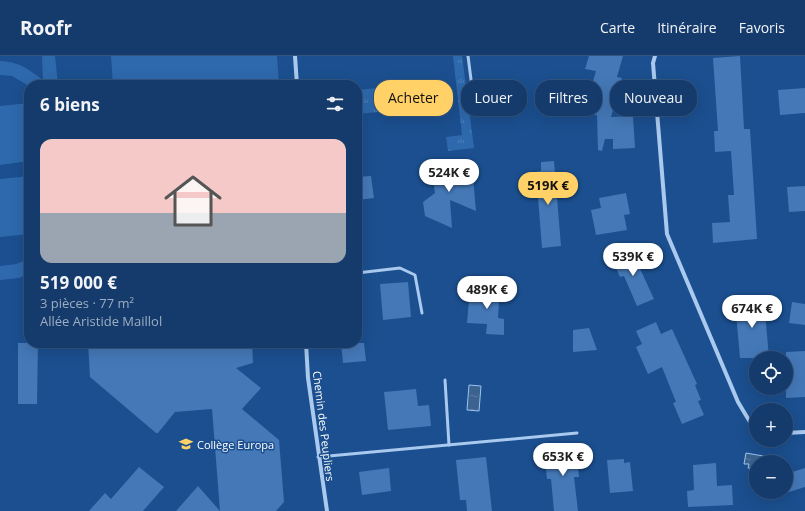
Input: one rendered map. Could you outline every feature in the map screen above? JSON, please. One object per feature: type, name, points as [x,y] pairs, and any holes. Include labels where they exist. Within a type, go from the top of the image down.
[{"type":"street","points":[[295,56],[297,80]]},
{"type":"street","points":[[655,56],[653,63],[667,234],[738,402],[749,420]]},
{"type":"street","name":"Chemin des Peupliers","points":[[306,348],[308,378],[318,457],[327,511]]},
{"type":"street","points":[[793,433],[805,432]]},
{"type":"lane","points":[[468,56],[471,80]]},
{"type":"lane","points":[[362,272],[400,268],[415,275],[422,313]]},
{"type":"lane","points":[[445,380],[450,444]]},
{"type":"lane","points":[[318,457],[578,433]]},
{"type":"green space","points":[[42,56],[55,56],[57,80],[43,80]]},
{"type":"green space","points":[[111,56],[277,56],[279,80],[113,80]]},
{"type":"green space","points":[[453,56],[462,56],[465,80],[461,80],[461,116],[470,116],[474,148],[448,151],[446,137],[462,135]]},
{"type":"green space","points":[[0,61],[13,63],[43,80],[24,80],[24,83],[12,76],[0,75]]},
{"type":"green space","points":[[374,88],[374,112],[362,114],[362,90]]},
{"type":"green space","points":[[24,104],[24,162],[0,165],[0,106]]},
{"type":"green space","points":[[24,177],[24,235],[0,237],[0,179]]},
{"type":"green space","points":[[24,261],[24,276],[19,278],[0,280],[0,266],[16,264]]},
{"type":"water","points":[[469,385],[481,386],[479,411],[467,410]]},
{"type":"water","points":[[746,453],[758,455],[749,455],[749,464],[744,464]]},
{"type":"building","points":[[589,56],[623,56],[617,77],[622,78],[621,80],[610,80],[610,116],[633,116],[635,148],[613,149],[613,139],[605,139],[602,151],[598,150],[597,116],[602,116],[602,80],[593,80],[596,71],[585,69]]},
{"type":"building","points":[[740,56],[744,129],[750,129],[757,239],[713,243],[712,223],[730,222],[728,195],[734,195],[731,151],[715,152],[714,131],[718,131],[713,58]]},
{"type":"building","points":[[805,88],[805,113],[780,115],[778,90]]},
{"type":"building","points":[[554,161],[561,246],[542,248],[536,172],[541,171],[541,162]]},
{"type":"building","points":[[452,164],[454,179],[472,166],[476,211],[450,200],[452,228],[425,216],[423,202],[435,193],[431,165]]},
{"type":"building","points":[[371,176],[374,198],[362,199],[362,177]]},
{"type":"building","points":[[805,186],[805,211],[789,212],[787,187]]},
{"type":"building","points":[[626,193],[630,214],[624,215],[627,230],[596,235],[591,210],[601,208],[599,198]]},
{"type":"building","points":[[630,248],[632,261],[636,260],[654,299],[637,306],[624,276],[620,277],[611,257]]},
{"type":"building","points":[[408,282],[411,317],[383,320],[380,284]]},
{"type":"building","points":[[478,284],[500,286],[498,318],[504,319],[504,335],[486,334],[487,324],[467,323],[469,300],[477,301]]},
{"type":"building","points":[[764,299],[768,351],[749,351],[749,358],[740,358],[735,302]]},
{"type":"building","points":[[792,302],[805,304],[805,325],[789,323]]},
{"type":"building","points":[[656,322],[661,334],[672,329],[697,384],[695,385],[701,400],[698,401],[704,415],[682,424],[673,403],[676,402],[662,367],[648,374],[636,347],[642,344],[636,331]]},
{"type":"building","points":[[589,328],[597,350],[573,352],[573,330]]},
{"type":"building","points":[[18,343],[24,343],[24,348],[38,348],[37,404],[18,404]]},
{"type":"building","points":[[362,343],[364,343],[366,361],[343,363],[342,348],[362,348]]},
{"type":"building","points":[[88,348],[252,348],[253,363],[236,368],[261,388],[242,409],[279,440],[284,502],[276,511],[220,511],[212,409],[175,412],[158,433],[156,433],[90,377]]},
{"type":"building","points":[[805,351],[805,397],[786,398],[786,395],[793,395],[793,352]]},
{"type":"building","points":[[416,389],[418,406],[429,405],[431,426],[388,430],[384,392]]},
{"type":"building","points":[[576,447],[579,477],[574,477],[578,511],[554,511],[551,479],[547,479],[544,450]]},
{"type":"building","points":[[486,457],[492,511],[467,511],[466,500],[460,500],[456,460]]},
{"type":"building","points":[[624,459],[624,463],[630,462],[633,491],[610,493],[607,460]]},
{"type":"building","points":[[716,463],[717,486],[732,485],[733,505],[688,507],[687,491],[694,490],[693,465]]},
{"type":"building","points":[[139,467],[164,487],[143,511],[89,511],[105,493],[111,499]]},
{"type":"building","points":[[389,468],[391,491],[362,495],[359,472]]},
{"type":"building","points":[[805,468],[805,487],[793,491],[793,472]]},
{"type":"building","points":[[198,486],[220,511],[176,511]]},
{"type":"place","name":"Collège Europa","points":[[186,444]]}]
